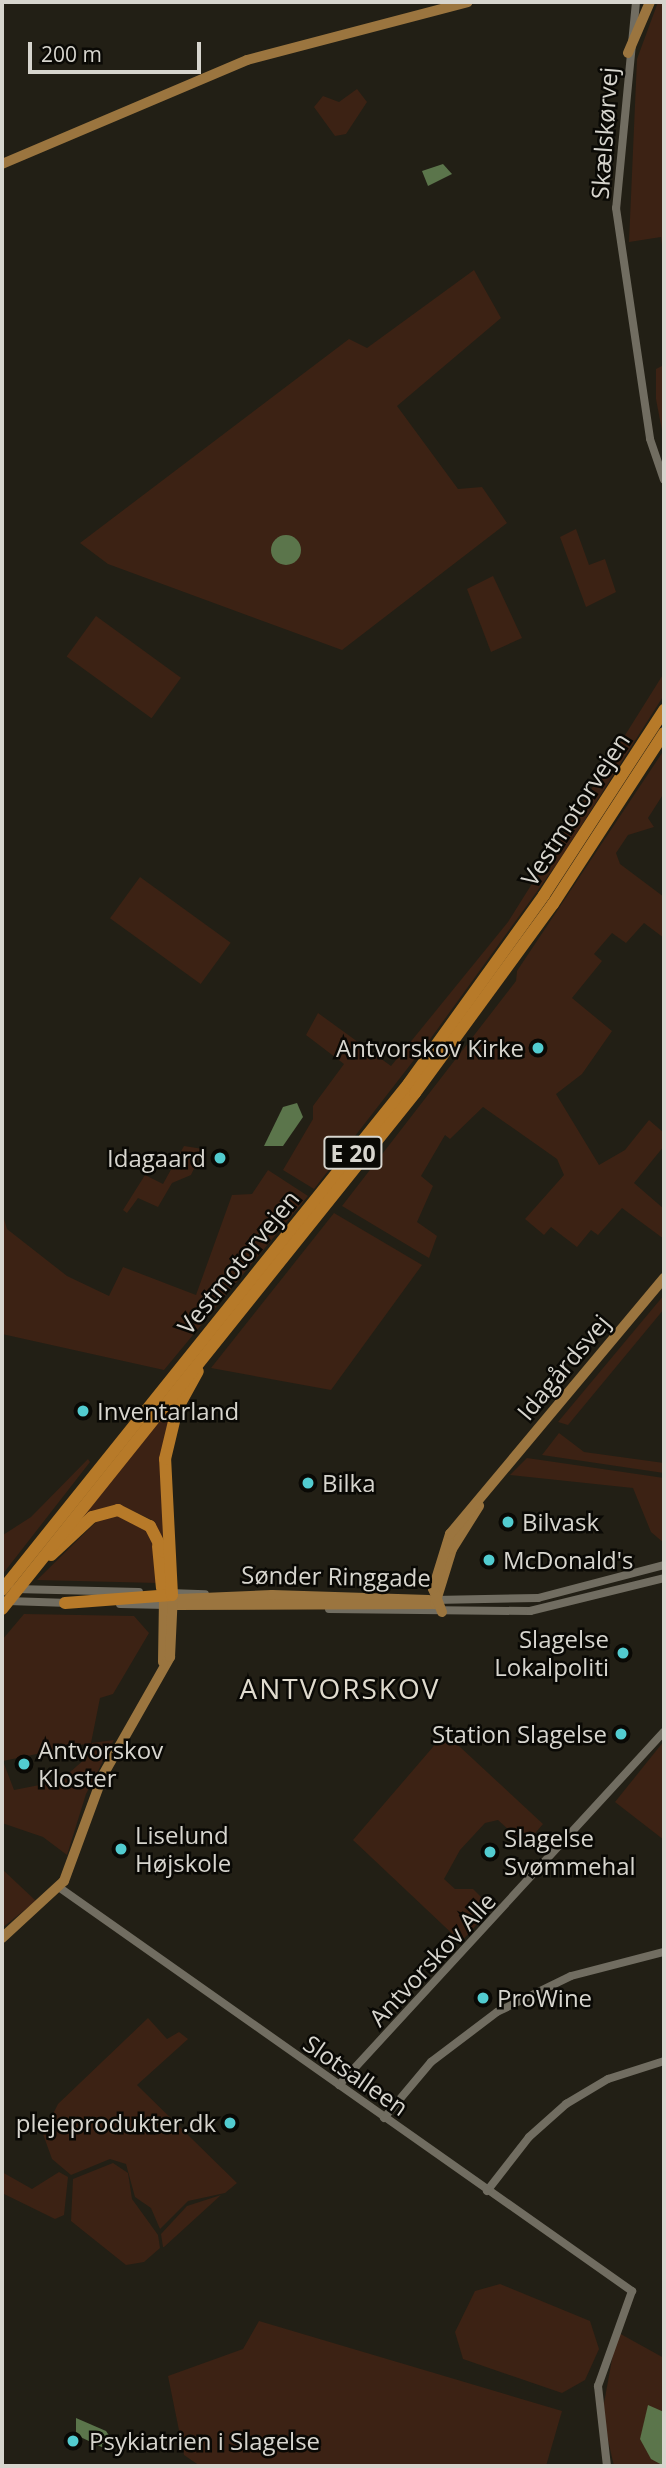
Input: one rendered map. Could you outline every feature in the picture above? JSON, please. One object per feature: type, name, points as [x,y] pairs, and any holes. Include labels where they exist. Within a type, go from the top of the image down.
[{"type":"highway","name":"Vestmotorvejen","points":[[12,1582],[409,1083],[544,895],[664,710]]},
{"type":"highway","name":"Vestmotorvejen","points":[[12,1582],[415,1093],[553,904],[664,733]]},
{"type":"highway","points":[[169,1598],[163,1490],[171,1428],[186,1391],[239,1309]]},
{"type":"highway","points":[[2,1609],[12,1582],[76,1529],[105,1511],[131,1512],[150,1526],[161,1542],[169,1598]]},
{"type":"highway","points":[[65,1603],[169,1598]]},
{"type":"main road","points":[[2,164],[121,108],[247,60],[468,2]]},
{"type":"main road","points":[[628,53],[650,2]]},
{"type":"main road","name":"Idagårdsvej","points":[[438,1604],[450,1534],[664,1278]]},
{"type":"main road","name":"Sønder Ringgade","points":[[169,1598],[272,1595],[438,1604]]},
{"type":"main road","points":[[2,1938],[60,1888],[103,1775],[173,1647],[169,1598]]},
{"type":"main road","name":"Sønder Ringgade","points":[[169,1598],[328,1609],[438,1604]]},
{"type":"street","name":"Skælskørvej","points":[[638,2],[628,53],[616,208],[631,294],[650,439],[664,480]]},
{"type":"street","name":"Sønder Ringgade","points":[[438,1604],[538,1598],[664,1565]]},
{"type":"street","name":"Sønder Ringgade","points":[[438,1604],[530,1611],[664,1578]]},
{"type":"street","name":"Sønder Ringgade","points":[[12,1582],[169,1598]]},
{"type":"street","points":[[2,1601],[65,1603]]},
{"type":"street","name":"Antvorskov Alle","points":[[339,2085],[664,1732]]},
{"type":"street","name":"Slotsalleen","points":[[60,1888],[632,2291],[598,2386],[607,2466]]},
{"type":"street","points":[[384,2118],[438,2056],[496,2012],[571,1976],[664,1952]]},
{"type":"street","points":[[487,2191],[529,2137],[566,2104],[608,2079],[664,2061]]},
{"type":"shaded area","points":[[658,2],[664,2],[664,261],[661,237],[629,242],[637,59]]},
{"type":"shaded area","points":[[357,89],[367,102],[346,134],[335,136],[314,107],[323,96],[339,102]]},
{"type":"shaded area","points":[[443,164],[452,174],[428,186],[422,171]]},
{"type":"shaded area","points":[[474,270],[501,318],[397,406],[458,489],[482,487],[507,523],[342,650],[108,564],[80,543],[349,339],[367,348]]},
{"type":"shaded area","points":[[664,365],[664,441],[656,399],[656,369]]},
{"type":"shaded area","points":[[576,529],[589,565],[605,559],[616,592],[586,607],[560,537]]},
{"type":"shaded area","points":[[286,535],[297,539],[301,550],[297,561],[286,565],[275,561],[271,550],[275,539]]},
{"type":"shaded area","points":[[493,576],[522,638],[491,652],[467,589]]},
{"type":"shaded area","points":[[96,616],[181,678],[152,718],[67,656]]},
{"type":"shaded area","points":[[664,673],[664,695],[559,861],[431,1038],[314,1189],[283,1170],[313,1119],[313,1106],[344,1064],[306,1035],[318,1013],[391,1066],[508,922]]},
{"type":"shaded area","points":[[664,750],[664,793],[648,818],[654,827],[628,835],[616,853],[620,864],[664,897],[664,938],[644,923],[626,943],[612,933],[594,954],[602,961],[572,998],[612,1031],[582,1074],[556,1094],[599,1165],[625,1150],[649,1120],[664,1133],[664,1146],[634,1183],[664,1209],[664,1239],[622,1208],[598,1235],[591,1230],[577,1247],[551,1227],[544,1235],[525,1219],[564,1175],[557,1159],[483,1107],[450,1139],[445,1135],[421,1176],[433,1186],[417,1222],[437,1236],[429,1258],[342,1206],[516,981],[517,971]]},
{"type":"shaded area","points":[[140,877],[231,943],[201,984],[110,918]]},
{"type":"shaded area","points":[[297,1103],[303,1117],[283,1146],[264,1146],[283,1107]]},
{"type":"shaded area","points":[[184,1146],[203,1149],[191,1175],[172,1183],[158,1207],[138,1198],[127,1213],[123,1210],[145,1175],[163,1184]]},
{"type":"shaded area","points":[[268,1170],[308,1196],[164,1370],[2,1334],[2,1212],[7,1229],[67,1276],[109,1296],[123,1267],[196,1295],[232,1195],[252,1194]]},
{"type":"shaded area","points":[[334,1213],[422,1265],[331,1390],[211,1368]]},
{"type":"shaded area","points":[[664,1295],[664,1309],[568,1425],[558,1422]]},
{"type":"shaded area","points":[[179,1394],[160,1467],[165,1548],[152,1520],[122,1506],[68,1533]]},
{"type":"shaded area","points":[[559,1433],[584,1452],[664,1463],[664,1473],[542,1455]]},
{"type":"shaded area","points":[[527,1458],[664,1478],[664,1543],[651,1532],[633,1488],[510,1475]]},
{"type":"shaded area","points":[[88,1459],[90,1462],[2,1575],[3,1535],[31,1517]]},
{"type":"shaded area","points":[[117,1514],[143,1525],[155,1543],[158,1583],[37,1580],[99,1519]]},
{"type":"shaded area","points":[[24,1614],[134,1616],[149,1633],[113,1694],[100,1698],[91,1743],[114,1740],[86,1794],[67,1855],[43,1837],[2,1823],[2,1640]],"holes":[[[90,1743],[86,1758],[60,1781],[14,1790],[3,1761]]]},
{"type":"shaded area","points":[[445,1733],[543,1824],[525,1845],[498,1820],[485,1823],[460,1850],[444,1879],[455,1889],[473,1889],[492,1908],[461,1942],[353,1840]]},
{"type":"shaded area","points":[[664,1741],[664,1840],[615,1802]]},
{"type":"shaded area","points":[[2,1869],[36,1901],[2,1928]]},
{"type":"shaded area","points":[[148,2018],[167,2039],[179,2032],[188,2039],[137,2085],[237,2183],[225,2193],[188,2201],[160,2229],[151,2208],[135,2197],[126,2164],[110,2159],[71,2175],[52,2159],[43,2134],[58,2104]]},
{"type":"shaded area","points":[[113,2163],[128,2173],[132,2199],[158,2235],[160,2248],[144,2262],[126,2265],[71,2221],[73,2179]]},
{"type":"shaded area","points":[[2,2172],[32,2189],[59,2172],[68,2177],[64,2215],[55,2219],[2,2193]]},
{"type":"shaded area","points":[[221,2195],[163,2247],[161,2234],[187,2206]]},
{"type":"shaded area","points":[[500,2284],[590,2321],[599,2349],[585,2380],[562,2393],[463,2359],[455,2332],[475,2291]]},
{"type":"shaded area","points":[[259,2321],[562,2411],[546,2466],[200,2466],[184,2455],[168,2376],[243,2349]]},
{"type":"shaded area","points":[[617,2332],[664,2358],[664,2466],[614,2466],[602,2414]]},
{"type":"shaded area","points":[[648,2405],[664,2412],[664,2466],[651,2459],[640,2439]]},
{"type":"shaded area","points":[[76,2418],[106,2431],[114,2443],[106,2449],[76,2435]]},
{"type":"place","name":"Antvorskov Kirke","points":[[538,1048]]},
{"type":"place","name":"Idagaard","points":[[220,1158]]},
{"type":"place","name":"Inventarland","points":[[83,1411]]},
{"type":"place","name":"Bilka","points":[[308,1483]]},
{"type":"place","name":"Bilvask","points":[[508,1522]]},
{"type":"place","name":"McDonald's","points":[[489,1560]]},
{"type":"place","name":"Slagelse Lokalpoliti","points":[[623,1653]]},
{"type":"place","name":"Station Slagelse","points":[[621,1734]]},
{"type":"place","name":"Antvorskov Kloster","points":[[24,1764]]},
{"type":"place","name":"Liselund Højskole","points":[[121,1849]]},
{"type":"place","name":"Slagelse Svømmehal","points":[[490,1852]]},
{"type":"place","name":"ProWine","points":[[483,1998]]},
{"type":"place","name":"plejeprodukter.dk","points":[[230,2123]]},
{"type":"place","name":"Psykiatrien i Slagelse","points":[[73,2441]]},
{"type":"district","name":"ANTVORSKOV","points":[[340,1688]]}]
